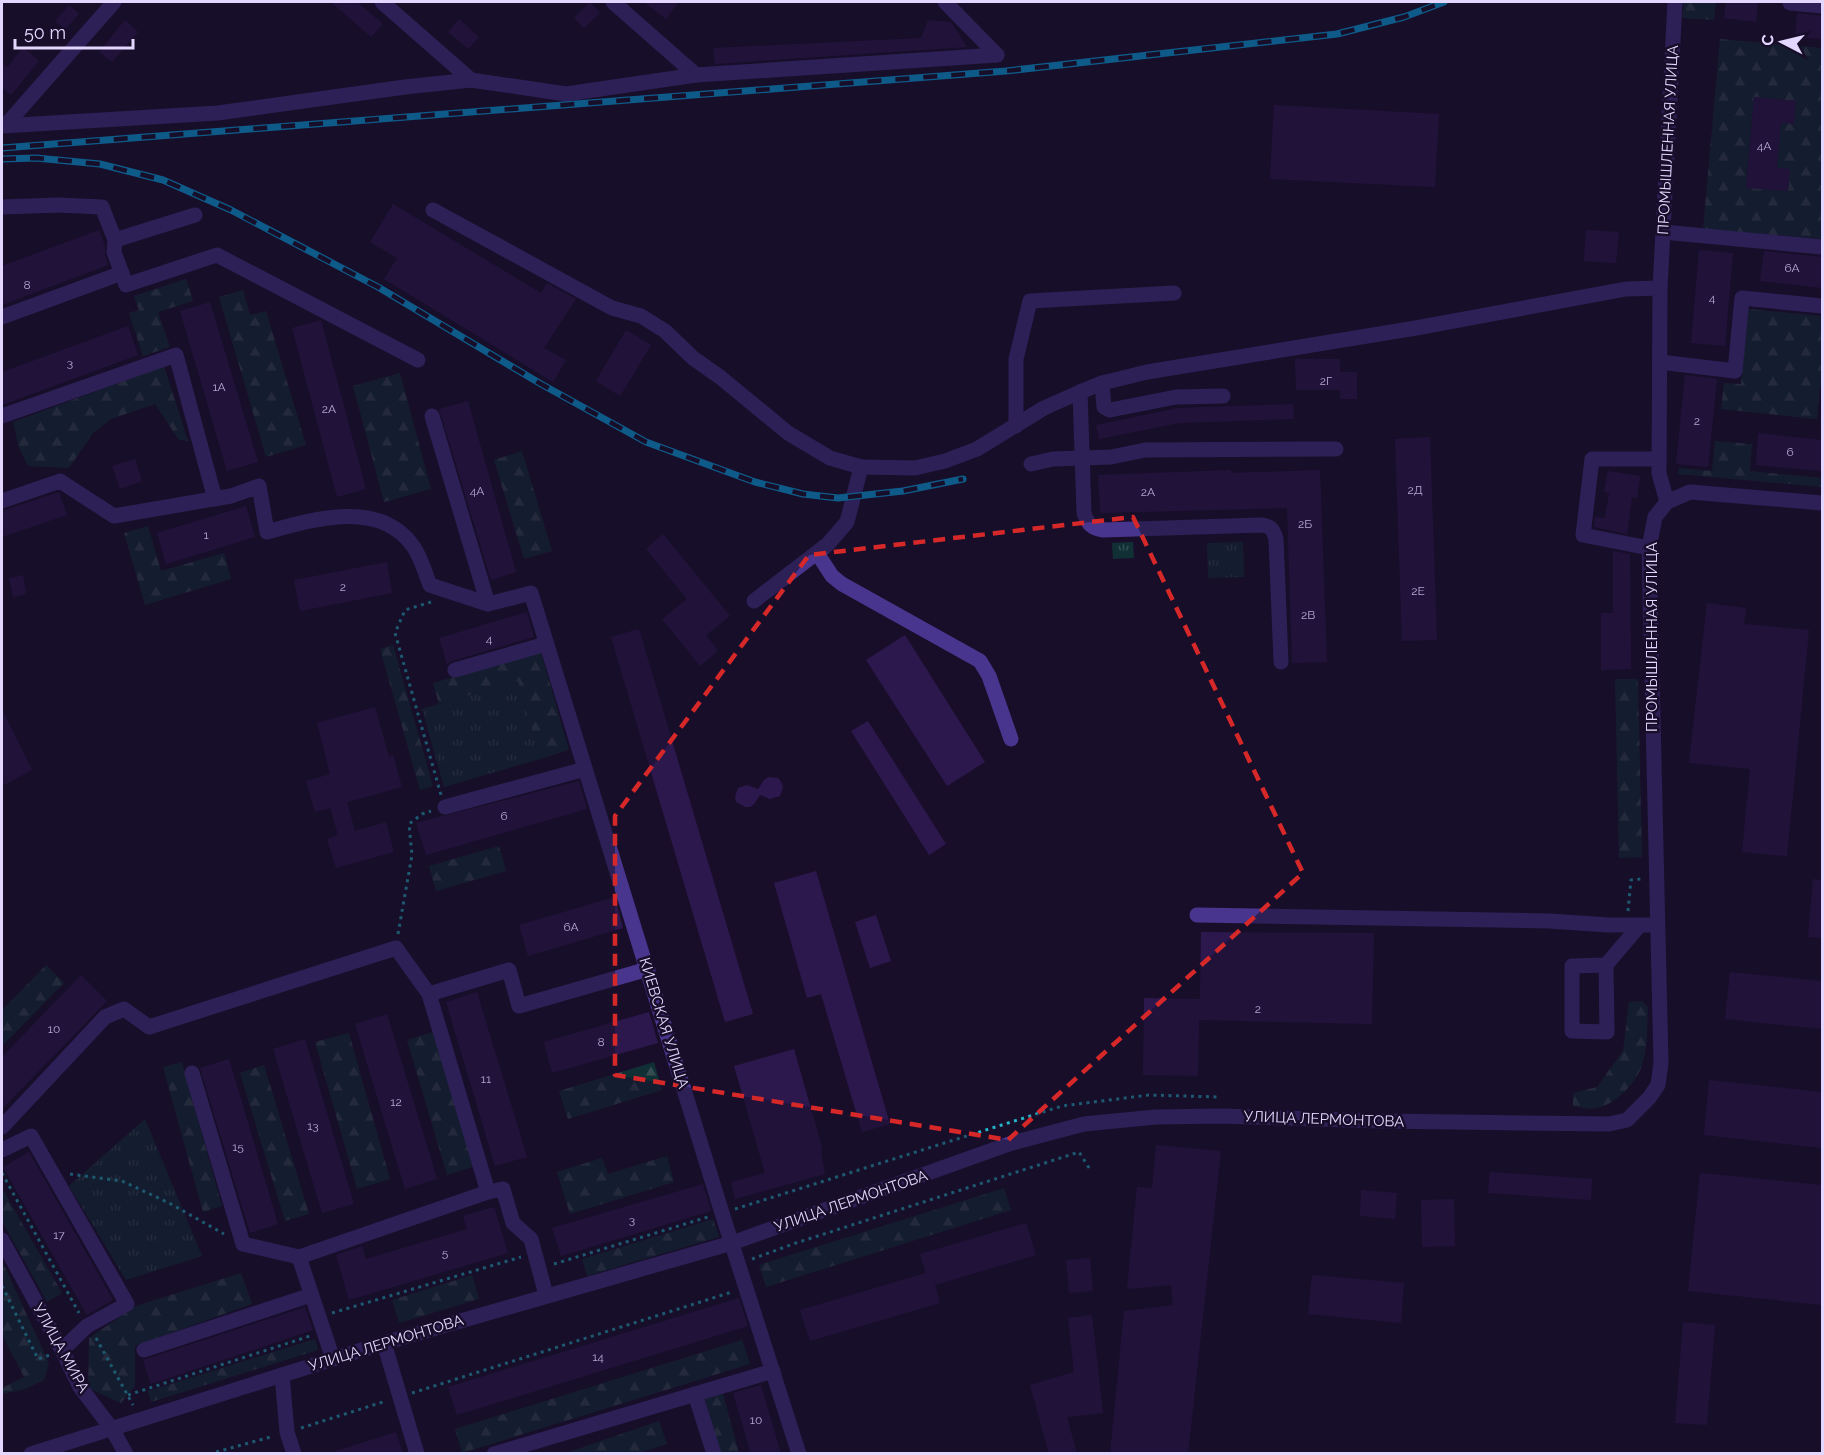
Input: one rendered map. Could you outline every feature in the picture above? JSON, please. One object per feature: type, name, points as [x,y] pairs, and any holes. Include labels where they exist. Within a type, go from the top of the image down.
[{"type":"street","points":[[4,125],[114,2]]},
{"type":"street","points":[[382,2],[471,80]]},
{"type":"street","points":[[613,2],[696,75]]},
{"type":"street","points":[[4,125],[218,113],[471,80],[566,94],[696,75],[998,55],[945,2]]},
{"type":"street","name":"ПРОМЫШЛЕННАЯ УЛИЦА","points":[[1661,1063],[1648,548],[1655,517],[1667,502],[1659,473],[1660,288],[1675,2]]},
{"type":"street","points":[[1790,3],[1822,6]]},
{"type":"street","points":[[2,207],[58,205],[102,207],[115,240],[114,252],[126,285],[217,255],[418,360]]},
{"type":"street","points":[[433,210],[612,308],[641,316],[664,331],[693,358],[720,377],[788,433],[830,458],[861,467],[915,468],[945,461],[977,449],[1044,408],[1080,392],[1102,383],[1147,372],[1416,328],[1626,289],[1660,288]]},
{"type":"street","points":[[115,240],[195,216]]},
{"type":"street","points":[[1662,232],[1822,247]]},
{"type":"street","points":[[2,317],[122,273]]},
{"type":"street","points":[[1016,426],[1016,359],[1030,301],[1174,293]]},
{"type":"street","points":[[1660,362],[1735,371],[1742,298],[1822,306]]},
{"type":"street","points":[[2,416],[176,355],[215,499]]},
{"type":"street","points":[[1102,383],[1104,407],[1110,410],[1176,397],[1223,396]]},
{"type":"street","points":[[1080,392],[1084,513],[1088,524],[1094,529],[1261,525],[1274,530],[1281,662]]},
{"type":"street","points":[[432,416],[488,604]]},
{"type":"street","points":[[1031,464],[1053,459],[1111,457],[1145,450],[1336,449]]},
{"type":"street","points":[[1648,548],[1583,535],[1592,459],[1659,459]]},
{"type":"street","points":[[754,601],[828,544],[847,522],[861,467]]},
{"type":"street","points":[[2,501],[60,481],[114,516],[231,496],[259,486],[267,532],[300,523],[356,515],[392,526],[414,547],[430,585],[457,596],[488,604]]},
{"type":"street","points":[[1667,502],[1690,492],[1822,503]]},
{"type":"street","points":[[817,553],[832,576],[843,584],[980,661],[989,676],[1011,739]]},
{"type":"street","name":"КИЕВСКАЯ УЛИЦА","points":[[488,604],[531,593],[722,1213],[799,1454]]},
{"type":"street","points":[[455,670],[546,644]]},
{"type":"street","points":[[445,807],[585,769]]},
{"type":"street","points":[[1197,915],[1538,920],[1656,925]]},
{"type":"street","points":[[1606,965],[1572,966],[1572,1031],[1607,1032],[1606,965],[1633,925]]},
{"type":"street","points":[[2,1127],[105,1017],[124,1009],[149,1026],[396,948],[429,994],[488,1192]]},
{"type":"street","points":[[429,994],[509,970],[519,1006],[648,969]]},
{"type":"street","name":"УЛИЦА ЛЕРМОНТОВА","points":[[31,1454],[384,1343],[732,1243],[1012,1143],[1084,1124],[1156,1117],[1221,1116],[1609,1124],[1627,1120],[1649,1098],[1658,1085],[1661,1063]]},
{"type":"street","points":[[192,1073],[243,1244],[299,1257],[488,1192],[503,1189],[513,1223],[531,1239],[546,1295]]},
{"type":"street","points":[[2,1150],[31,1136],[127,1304],[87,1326],[62,1350]]},
{"type":"street","name":"УЛИЦА МИРА","points":[[2,1240],[80,1387],[112,1430],[126,1454]]},
{"type":"street","points":[[299,1257],[333,1359]]},
{"type":"street","points":[[144,1350],[311,1294]]},
{"type":"street","points":[[384,1343],[417,1454]]},
{"type":"street","points":[[494,1454],[773,1371]]},
{"type":"street","points":[[282,1375],[287,1432],[294,1454]]},
{"type":"street","points":[[695,1394],[714,1454]]},
{"type":"path","points":[[396,948],[411,855],[409,824],[422,814],[445,807],[395,633],[405,609],[457,596]]},
{"type":"path","points":[[1633,925],[1631,880],[1655,876]]},
{"type":"path","points":[[318,1317],[722,1213],[1062,1106],[1149,1095],[1221,1097]]},
{"type":"path","points":[[740,1264],[796,1243],[1079,1152],[1091,1172]]},
{"type":"path","points":[[51,1171],[122,1181],[169,1203],[243,1244]]},
{"type":"path","points":[[2,1173],[87,1326],[99,1341],[132,1401],[136,1422]]},
{"type":"path","points":[[2,1286],[38,1359],[62,1350]]},
{"type":"path","points":[[411,1393],[747,1287]]},
{"type":"path","points":[[128,1395],[323,1332]]},
{"type":"path","points":[[209,1454],[388,1401]]},
{"type":"highlighted area","points":[[1133,517],[1303,873],[1008,1140],[615,1075],[615,816],[809,555]]},
{"type":"green space","points":[[1684,2],[1716,2],[1714,20],[1682,18]]},
{"type":"green space","points":[[1720,39],[1822,48],[1822,239],[1703,229]],"holes":[[[1754,97],[1796,101],[1781,123],[1777,168],[1790,169],[1788,191],[1746,187]]]},
{"type":"green space","points":[[186,279],[193,301],[158,312],[170,347],[143,356],[129,313],[139,310],[134,296]]},
{"type":"green space","points":[[243,290],[250,315],[266,311],[306,445],[266,457],[219,297]]},
{"type":"green space","points":[[1748,309],[1822,316],[1822,386],[1820,386],[1817,419],[1721,409],[1724,383],[1741,384]]},
{"type":"green space","points":[[164,366],[188,441],[179,440],[155,404],[111,419],[93,433],[69,468],[28,466],[19,448],[13,422]]},
{"type":"green space","points":[[400,373],[431,489],[384,502],[353,386]]},
{"type":"green space","points":[[1715,441],[1752,444],[1750,471],[1822,478],[1822,487],[1678,474],[1679,468],[1712,471]]},
{"type":"green space","points":[[522,451],[552,551],[524,559],[494,460]]},
{"type":"green space","points":[[148,526],[161,571],[224,553],[231,579],[145,605],[124,533]]},
{"type":"green space","points":[[1133,542],[1134,558],[1113,559],[1112,543]]},
{"type":"green space","points":[[1243,542],[1244,577],[1208,578],[1207,543]]},
{"type":"green space","points":[[393,645],[433,786],[420,790],[380,649]]},
{"type":"green space","points":[[541,652],[569,750],[540,759],[518,681],[439,704],[433,683]]},
{"type":"green space","points":[[1615,679],[1638,679],[1642,857],[1619,858]]},
{"type":"green space","points":[[518,681],[540,759],[444,787],[422,709]]},
{"type":"green space","points":[[499,846],[506,871],[436,891],[429,866]]},
{"type":"green space","points":[[46,965],[64,983],[2,1046],[2,1010]]},
{"type":"green space","points":[[1642,1001],[1648,1007],[1646,1046],[1641,1068],[1634,1081],[1617,1099],[1603,1106],[1590,1109],[1573,1106],[1573,1093],[1597,1087],[1623,1051],[1629,1002]]},
{"type":"green space","points":[[433,1032],[473,1167],[447,1175],[407,1040]]},
{"type":"green space","points":[[349,1033],[390,1179],[357,1189],[315,1042]]},
{"type":"green space","points":[[182,1062],[222,1206],[203,1212],[163,1067]]},
{"type":"green space","points":[[654,1062],[662,1090],[568,1119],[559,1091]]},
{"type":"green space","points":[[264,1065],[309,1214],[285,1221],[240,1073]]},
{"type":"green space","points":[[145,1119],[202,1256],[126,1280],[69,1186]]},
{"type":"green space","points":[[667,1156],[674,1182],[570,1214],[557,1172],[602,1158],[608,1174]]},
{"type":"green space","points":[[2,1188],[62,1293],[47,1302],[2,1221]]},
{"type":"green space","points":[[1004,1188],[1011,1210],[766,1287],[759,1265]]},
{"type":"green space","points":[[713,1219],[719,1237],[587,1276],[582,1259]]},
{"type":"green space","points":[[2,1261],[49,1363],[44,1380],[25,1389],[2,1394],[2,1388],[24,1377],[2,1335]]},
{"type":"green space","points":[[241,1273],[252,1304],[135,1346],[135,1386],[121,1403],[88,1388],[89,1338],[136,1306]]},
{"type":"green space","points":[[472,1275],[479,1299],[399,1323],[392,1300]]},
{"type":"green space","points":[[315,1339],[318,1350],[151,1402],[148,1391]]},
{"type":"green space","points":[[742,1340],[750,1364],[462,1453],[455,1429]]},
{"type":"green space","points":[[722,1390],[739,1453],[720,1453],[704,1395]]},
{"type":"green space","points":[[659,1421],[667,1444],[639,1453],[566,1453]]},
{"type":"building","points":[[331,2],[357,2],[383,24],[371,37]]},
{"type":"building","points":[[590,2],[600,13],[584,28],[574,18]]},
{"type":"building","points":[[644,2],[679,2],[666,19]]},
{"type":"building","points":[[1726,2],[1758,2],[1756,22],[1724,18]]},
{"type":"building","points":[[69,5],[79,14],[65,30],[55,21]]},
{"type":"building","points":[[1797,13],[1822,16],[1822,39],[1795,37]]},
{"type":"building","points":[[459,19],[479,37],[468,49],[448,32]]},
{"type":"building","points":[[125,20],[138,32],[112,62],[99,52]]},
{"type":"building","points":[[928,20],[951,22],[967,47],[715,64],[713,48],[921,38]]},
{"type":"building","points":[[23,47],[39,61],[11,95],[2,88],[2,63],[7,68]]},
{"type":"building","points":[[1754,97],[1796,101],[1794,124],[1781,123],[1777,168],[1790,169],[1788,191],[1746,188]]},
{"type":"building","points":[[1274,105],[1439,114],[1435,187],[1270,179]]},
{"type":"building","points":[[393,204],[541,293],[547,283],[576,299],[544,348],[566,360],[553,382],[384,279],[397,258],[370,242]]},
{"type":"building","points":[[99,230],[105,246],[108,265],[2,305],[2,266]]},
{"type":"building","points":[[1586,230],[1619,232],[1616,263],[1584,261]]},
{"type":"building","points":[[1699,250],[1733,253],[1725,346],[1691,343]]},
{"type":"building","points":[[1764,251],[1822,257],[1822,288],[1760,281]]},
{"type":"building","points":[[210,302],[258,462],[227,471],[180,311]]},
{"type":"building","points":[[321,320],[366,489],[337,497],[292,328]]},
{"type":"building","points":[[128,326],[138,355],[2,405],[2,372]]},
{"type":"building","points":[[626,330],[651,345],[620,396],[596,381]]},
{"type":"building","points":[[1295,359],[1340,359],[1340,372],[1357,372],[1357,399],[1340,399],[1340,390],[1296,390]]},
{"type":"building","points":[[1685,375],[1717,379],[1708,467],[1676,464]]},
{"type":"building","points":[[468,401],[516,572],[491,580],[439,409]]},
{"type":"building","points":[[1293,404],[1294,419],[1179,423],[1099,439],[1096,425],[1178,408]]},
{"type":"building","points":[[1758,433],[1822,440],[1822,471],[1756,465]]},
{"type":"building","points":[[1430,437],[1437,640],[1402,641],[1395,439]]},
{"type":"building","points":[[135,459],[142,481],[120,489],[112,466]]},
{"type":"building","points":[[1231,470],[1231,473],[1320,470],[1327,662],[1292,663],[1287,508],[1100,513],[1098,475]]},
{"type":"building","points":[[1608,471],[1640,476],[1637,498],[1632,497],[1627,534],[1594,527],[1595,517],[1605,518],[1609,493],[1604,492]]},
{"type":"building","points":[[59,492],[67,515],[2,537],[2,511]]},
{"type":"building","points":[[246,506],[255,537],[166,564],[157,533]]},
{"type":"building","points":[[663,534],[730,616],[706,635],[718,651],[700,666],[662,619],[687,599],[646,549]]},
{"type":"building","points":[[1613,551],[1630,554],[1631,669],[1601,670],[1601,613],[1613,613]]},
{"type":"building","points":[[387,562],[392,593],[300,611],[294,580]]},
{"type":"building","points":[[23,575],[26,594],[13,597],[9,578]]},
{"type":"building","points":[[1707,603],[1746,608],[1744,624],[1809,630],[1787,856],[1742,852],[1750,769],[1689,763]]},
{"type":"building","points":[[527,612],[534,637],[447,664],[439,638]]},
{"type":"building","points":[[639,629],[753,1014],[725,1022],[611,637]]},
{"type":"building","points":[[905,635],[985,762],[947,786],[866,660]]},
{"type":"building","points":[[375,707],[389,757],[393,755],[402,787],[347,802],[355,831],[386,822],[394,852],[336,868],[327,839],[338,835],[330,808],[315,812],[306,781],[330,774],[317,723]]},
{"type":"building","points":[[2,709],[32,770],[2,786]]},
{"type":"building","points":[[868,721],[946,844],[929,855],[851,731]]},
{"type":"building","points":[[768,777],[778,778],[781,782],[783,787],[780,796],[770,799],[760,795],[750,807],[736,802],[738,788],[747,785],[758,789]]},
{"type":"building","points":[[579,781],[587,809],[426,855],[416,823]]},
{"type":"building","points":[[816,871],[890,1124],[862,1132],[821,994],[807,998],[774,883]]},
{"type":"building","points":[[1813,879],[1822,880],[1822,938],[1808,937]]},
{"type":"building","points":[[615,897],[623,928],[528,956],[519,925]]},
{"type":"building","points":[[876,915],[891,961],[870,968],[855,922]]},
{"type":"building","points":[[1201,932],[1374,933],[1372,1024],[1199,1020],[1198,1076],[1143,1075],[1144,998],[1200,999]]},
{"type":"building","points":[[1730,972],[1822,981],[1822,1029],[1725,1019]]},
{"type":"building","points":[[81,975],[107,1001],[2,1109],[2,1057]]},
{"type":"building","points":[[477,992],[527,1157],[495,1166],[446,1002]]},
{"type":"building","points":[[649,1012],[658,1043],[552,1073],[544,1042]]},
{"type":"building","points":[[387,1014],[437,1179],[405,1189],[355,1024]]},
{"type":"building","points":[[305,1039],[354,1204],[322,1213],[273,1049]]},
{"type":"building","points":[[794,1049],[823,1151],[821,1151],[825,1174],[735,1199],[731,1182],[765,1173],[734,1066]]},
{"type":"building","points":[[229,1059],[278,1224],[250,1233],[200,1068]]},
{"type":"building","points":[[1709,1080],[1822,1092],[1822,1148],[1704,1135]]},
{"type":"building","points":[[1156,1145],[1221,1151],[1188,1454],[1110,1454],[1124,1311],[1173,1305],[1171,1285],[1127,1289],[1137,1187],[1152,1188]]},
{"type":"building","points":[[29,1152],[113,1300],[87,1315],[3,1167]]},
{"type":"building","points":[[1490,1172],[1592,1179],[1591,1200],[1488,1193]]},
{"type":"building","points":[[1700,1173],[1822,1185],[1822,1305],[1688,1291]]},
{"type":"building","points":[[703,1184],[711,1211],[561,1256],[552,1228]]},
{"type":"building","points":[[1361,1190],[1397,1193],[1395,1219],[1360,1216]]},
{"type":"building","points":[[1454,1199],[1455,1246],[1422,1247],[1421,1200]]},
{"type":"building","points":[[494,1207],[508,1253],[349,1300],[336,1255],[362,1246],[366,1259],[467,1229],[463,1216]]},
{"type":"building","points":[[1026,1223],[1036,1255],[935,1285],[940,1303],[810,1341],[800,1310],[926,1273],[920,1254]]},
{"type":"building","points":[[1090,1258],[1093,1291],[1069,1293],[1066,1260]]},
{"type":"building","points":[[1312,1275],[1404,1283],[1401,1323],[1308,1314]]},
{"type":"building","points":[[739,1298],[748,1326],[457,1415],[448,1387]]},
{"type":"building","points":[[305,1307],[313,1330],[151,1384],[143,1360]]},
{"type":"building","points":[[1092,1315],[1103,1413],[1067,1417],[1077,1454],[1049,1454],[1030,1385],[1074,1372],[1068,1318]]},
{"type":"building","points":[[1683,1322],[1715,1325],[1707,1425],[1675,1423]]},
{"type":"building","points":[[761,1385],[781,1454],[751,1454],[733,1393]]},
{"type":"building","points":[[396,1432],[403,1454],[337,1454],[336,1451]]},
{"type":"railway","points":[[2,148],[1006,71],[1337,34],[1404,17],[1444,2]]},
{"type":"railway","points":[[2,159],[36,158],[100,164],[163,180],[231,210],[378,287],[541,384],[646,442],[755,482],[803,494],[838,498],[903,491],[963,479]]}]
